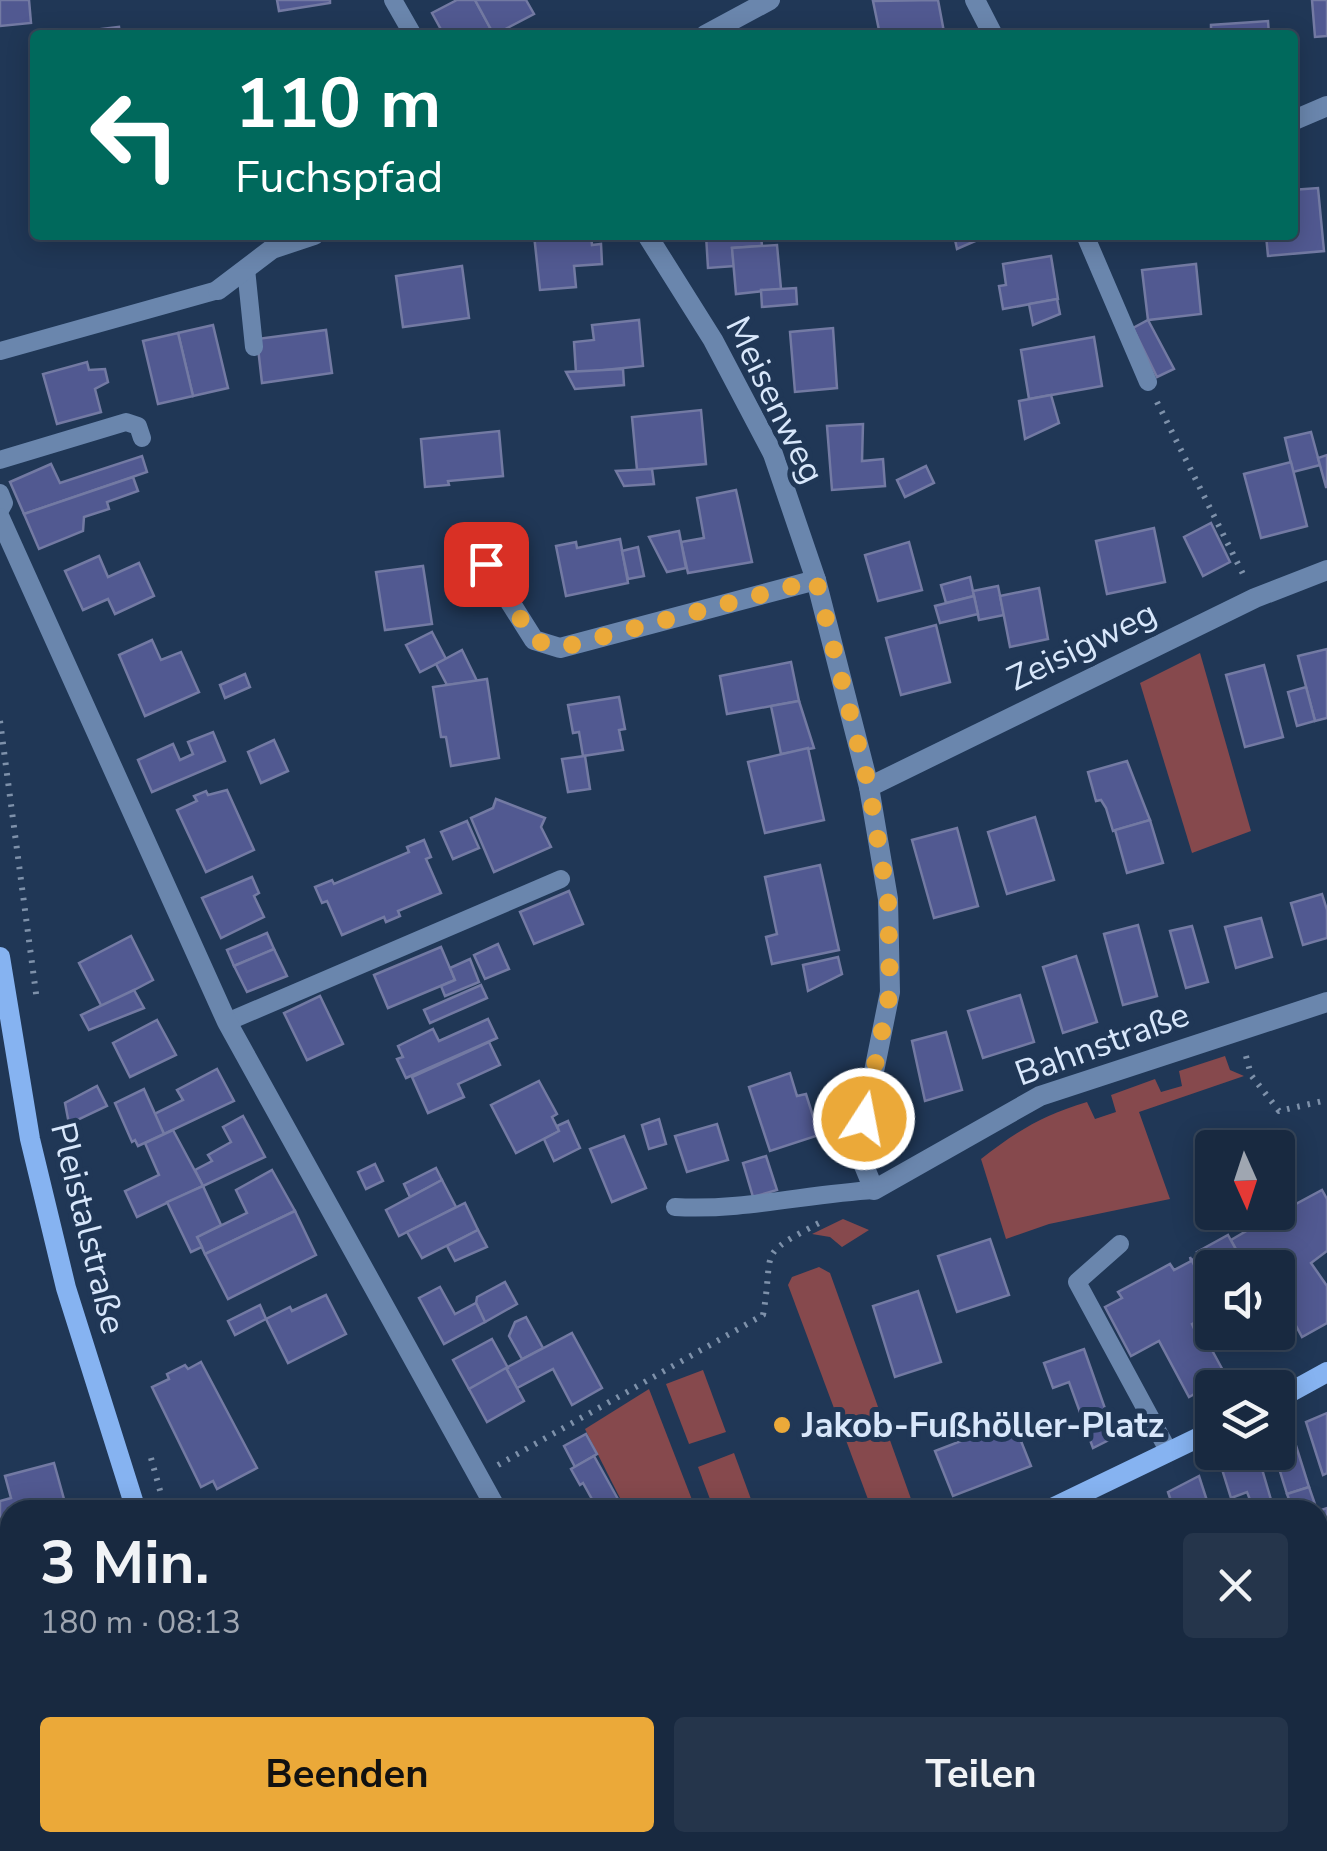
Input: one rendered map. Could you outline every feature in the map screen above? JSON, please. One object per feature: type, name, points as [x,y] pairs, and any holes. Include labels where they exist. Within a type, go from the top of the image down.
[{"type":"main road","name":"Pleistalstraße","points":[[0,957],[30,1139],[66,1288],[133,1500]]},
{"type":"main road","points":[[1295,1389],[1327,1372]]},
{"type":"main road","points":[[1074,1500],[1195,1439]]},
{"type":"street","points":[[714,30],[770,0]]},
{"type":"street","points":[[975,0],[990,30]]},
{"type":"street","points":[[1298,118],[1327,106]]},
{"type":"street","points":[[218,290],[272,249],[299,240]]},
{"type":"street","name":"Meisenweg","points":[[650,240],[713,340],[773,454],[816,580],[869,787],[888,900],[890,992],[858,1151],[874,1190]]},
{"type":"street","points":[[0,518],[227,1022],[492,1500]]},
{"type":"street","points":[[486,564],[534,640],[560,648],[816,580]]},
{"type":"street","name":"Zeisigweg","points":[[869,787],[1255,598],[1327,570]]},
{"type":"street","name":"Bahnstraße","points":[[874,1190],[1040,1096],[1327,1002]]},
{"type":"lane","points":[[393,0],[409,30]]},
{"type":"lane","points":[[1087,240],[1148,382]]},
{"type":"lane","points":[[246,269],[254,347]]},
{"type":"lane","points":[[0,351],[218,290]]},
{"type":"lane","points":[[0,460],[126,422],[138,426],[142,438]]},
{"type":"lane","points":[[0,493],[4,503],[0,510]]},
{"type":"lane","points":[[227,1022],[561,879]]},
{"type":"lane","name":"Bahnstraße","points":[[675,1207],[752,1205],[824,1193],[874,1190]]},
{"type":"lane","points":[[1120,1244],[1077,1282],[1169,1452]]},
{"type":"path","points":[[1148,382],[1255,598]]},
{"type":"path","points":[[0,721],[38,1008]]},
{"type":"path","points":[[1238,1031],[1251,1075],[1279,1111],[1327,1100]]},
{"type":"path","points":[[478,1473],[764,1315],[771,1254],[778,1245],[826,1219]]},
{"type":"path","points":[[146,1445],[161,1500]]},
{"type":"shaded area","points":[[1200,653],[1251,831],[1192,853],[1140,683]]},
{"type":"shaded area","points":[[1225,1056],[1230,1070],[1244,1076],[1139,1112],[1170,1199],[1049,1224],[1006,1239],[981,1159],[1057,1112],[1087,1102],[1095,1119],[1116,1112],[1111,1095],[1155,1079],[1161,1092],[1182,1086],[1179,1071]]},
{"type":"shaded area","points":[[843,1219],[869,1230],[842,1247],[830,1237],[812,1234]]},
{"type":"shaded area","points":[[819,1267],[830,1273],[911,1500],[868,1500],[788,1285],[792,1277]]},
{"type":"shaded area","points":[[703,1370],[726,1432],[689,1444],[666,1384]]},
{"type":"shaded area","points":[[649,1389],[692,1500],[621,1500],[585,1429]]},
{"type":"shaded area","points":[[734,1453],[751,1500],[710,1500],[698,1467]]},
{"type":"building","points":[[0,0],[29,0],[31,23],[0,26]]},
{"type":"building","points":[[277,0],[330,0],[330,3],[279,11]]},
{"type":"building","points":[[457,0],[475,0],[491,30],[441,30],[432,13]]},
{"type":"building","points":[[475,0],[526,0],[534,14],[504,30],[491,30]]},
{"type":"building","points":[[938,0],[944,30],[879,30],[873,1]]},
{"type":"building","points":[[1312,0],[1327,0],[1327,36],[1315,37]]},
{"type":"building","points":[[1268,21],[1269,30],[1211,30],[1211,25]]},
{"type":"building","points":[[1318,188],[1324,251],[1268,256],[1266,240],[1298,240],[1298,190]]},
{"type":"building","points":[[535,240],[592,240],[592,245],[601,244],[602,264],[574,266],[576,287],[540,290]]},
{"type":"building","points":[[706,240],[761,240],[762,246],[732,248],[734,266],[708,268]]},
{"type":"building","points":[[955,240],[978,240],[957,249]]},
{"type":"building","points":[[777,245],[781,289],[736,294],[732,248]]},
{"type":"building","points":[[1051,256],[1058,299],[1003,309],[999,286],[1006,285],[1003,264]]},
{"type":"building","points":[[1196,264],[1201,314],[1148,320],[1142,270]]},
{"type":"building","points":[[462,266],[469,318],[403,327],[396,276]]},
{"type":"building","points":[[796,288],[797,304],[762,307],[761,290]]},
{"type":"building","points":[[1057,299],[1060,314],[1033,325],[1029,304]]},
{"type":"building","points":[[639,320],[643,366],[576,373],[574,342],[594,340],[592,325]]},
{"type":"building","points":[[1148,320],[1174,369],[1157,377],[1133,328]]},
{"type":"building","points":[[213,325],[228,388],[193,396],[178,333]]},
{"type":"building","points":[[833,328],[837,388],[795,392],[790,332]]},
{"type":"building","points":[[326,330],[332,373],[262,383],[257,339]]},
{"type":"building","points":[[178,333],[193,396],[158,404],[143,341]]},
{"type":"building","points":[[1094,337],[1102,386],[1029,399],[1021,350]]},
{"type":"building","points":[[87,362],[89,370],[105,369],[108,382],[95,389],[101,412],[57,424],[43,374]]},
{"type":"building","points":[[623,369],[624,385],[575,389],[566,372]]},
{"type":"building","points":[[1051,395],[1059,423],[1025,439],[1019,401]]},
{"type":"building","points":[[701,410],[706,464],[637,470],[632,417]]},
{"type":"building","points":[[863,424],[862,461],[883,459],[885,486],[832,490],[827,426]]},
{"type":"building","points":[[499,431],[503,476],[425,487],[421,439]]},
{"type":"building","points":[[1311,432],[1320,465],[1293,472],[1285,438]]},
{"type":"building","points":[[1327,455],[1327,487],[1326,487],[1318,458]]},
{"type":"building","points":[[142,456],[147,472],[24,514],[10,482],[51,464],[60,483]]},
{"type":"building","points":[[1291,462],[1307,526],[1261,538],[1244,474]]},
{"type":"building","points":[[926,466],[934,483],[905,497],[897,480]]},
{"type":"building","points":[[652,469],[654,484],[624,486],[616,471]]},
{"type":"building","points":[[133,477],[138,491],[107,502],[109,509],[84,517],[83,531],[39,549],[24,514]]},
{"type":"building","points":[[736,490],[752,562],[688,573],[681,542],[704,538],[697,498]]},
{"type":"building","points":[[1211,523],[1230,562],[1203,576],[1184,537]]},
{"type":"building","points":[[1154,528],[1165,582],[1107,594],[1096,541]]},
{"type":"building","points":[[679,531],[686,568],[667,572],[649,537]]},
{"type":"building","points":[[620,539],[628,583],[566,596],[556,546],[576,542],[577,548]]},
{"type":"building","points":[[909,542],[922,590],[878,601],[865,555]]},
{"type":"building","points":[[638,547],[644,576],[628,579],[622,551]]},
{"type":"building","points":[[99,556],[108,577],[139,563],[154,596],[115,614],[108,599],[83,610],[65,571]]},
{"type":"building","points":[[423,566],[432,624],[385,630],[376,572]]},
{"type":"building","points":[[970,577],[974,596],[946,603],[941,585]]},
{"type":"building","points":[[998,586],[1004,615],[979,620],[973,591]]},
{"type":"building","points":[[1039,588],[1048,639],[1010,647],[1000,596]]},
{"type":"building","points":[[974,596],[978,614],[940,623],[935,606]]},
{"type":"building","points":[[936,625],[950,682],[901,695],[886,638]]},
{"type":"building","points":[[432,632],[446,659],[420,672],[406,645]]},
{"type":"building","points":[[152,640],[161,660],[181,652],[199,692],[145,716],[119,655]]},
{"type":"building","points":[[1327,649],[1327,718],[1315,721],[1298,656]]},
{"type":"building","points":[[462,650],[477,681],[447,685],[436,664]]},
{"type":"building","points":[[791,662],[799,701],[727,714],[720,676]]},
{"type":"building","points":[[1264,665],[1283,737],[1245,747],[1226,675]]},
{"type":"building","points":[[245,674],[250,687],[225,698],[220,685]]},
{"type":"building","points":[[487,679],[499,758],[451,766],[446,737],[441,737],[433,687]]},
{"type":"building","points":[[1306,687],[1315,721],[1297,726],[1288,692]]},
{"type":"building","points":[[619,697],[625,729],[619,730],[623,750],[583,756],[579,732],[573,733],[568,705]]},
{"type":"building","points":[[799,701],[814,748],[781,754],[771,706]]},
{"type":"building","points":[[213,732],[225,761],[152,792],[138,760],[173,744],[180,760],[193,754],[188,742]]},
{"type":"building","points":[[274,740],[288,771],[261,783],[248,752]]},
{"type":"building","points":[[808,748],[824,820],[765,833],[748,762]]},
{"type":"building","points":[[585,756],[590,789],[568,792],[562,759]]},
{"type":"building","points":[[1127,761],[1150,820],[1113,831],[1106,808],[1101,800],[1096,801],[1088,772]]},
{"type":"building","points":[[227,790],[254,850],[206,872],[177,810],[197,801],[194,796],[206,791],[208,795]]},
{"type":"building","points":[[496,799],[545,818],[541,827],[551,847],[494,872],[471,818],[493,808]]},
{"type":"building","points":[[1035,817],[1054,880],[1007,894],[988,832]]},
{"type":"building","points":[[1150,820],[1163,863],[1127,873],[1115,830]]},
{"type":"building","points":[[467,821],[479,848],[453,859],[441,832]]},
{"type":"building","points":[[957,828],[978,906],[934,918],[912,840]]},
{"type":"building","points":[[424,840],[431,857],[426,859],[441,893],[398,911],[400,916],[386,922],[384,917],[342,935],[327,901],[322,903],[315,887],[332,880],[334,884],[409,852],[407,847]]},
{"type":"building","points":[[820,865],[839,950],[772,964],[766,937],[777,934],[765,877]]},
{"type":"building","points":[[252,877],[259,893],[254,896],[264,917],[221,938],[202,898]]},
{"type":"building","points":[[569,891],[583,924],[534,944],[520,912]]},
{"type":"building","points":[[1322,894],[1327,910],[1327,938],[1303,945],[1291,903]]},
{"type":"building","points":[[1261,918],[1272,957],[1236,968],[1225,927]]},
{"type":"building","points":[[1138,925],[1157,996],[1123,1005],[1104,934]]},
{"type":"building","points":[[1192,926],[1208,982],[1186,988],[1170,931]]},
{"type":"building","points":[[267,933],[274,949],[234,966],[227,950]]},
{"type":"building","points":[[131,936],[153,980],[102,1007],[79,963]]},
{"type":"building","points":[[498,944],[509,969],[485,979],[474,955]]},
{"type":"building","points":[[441,947],[455,980],[388,1008],[374,975]]},
{"type":"building","points":[[274,949],[287,976],[247,992],[234,966]]},
{"type":"building","points":[[1076,956],[1097,1022],[1063,1033],[1043,967]]},
{"type":"building","points":[[838,957],[842,974],[808,991],[803,965]]},
{"type":"building","points":[[470,959],[479,982],[445,996],[441,986],[455,980],[450,968]]},
{"type":"building","points":[[481,985],[487,998],[430,1023],[424,1010]]},
{"type":"building","points":[[134,990],[144,1008],[89,1030],[81,1015]]},
{"type":"building","points":[[1020,995],[1034,1042],[983,1058],[968,1011]]},
{"type":"building","points":[[320,996],[343,1044],[307,1060],[284,1013]]},
{"type":"building","points":[[488,1019],[497,1038],[406,1078],[397,1059],[403,1057],[398,1046],[433,1029],[439,1041]]},
{"type":"building","points":[[157,1020],[176,1055],[130,1077],[113,1043]]},
{"type":"building","points":[[946,1032],[962,1090],[925,1101],[912,1041]]},
{"type":"building","points":[[489,1042],[500,1065],[458,1084],[464,1097],[428,1113],[412,1077]]},
{"type":"building","points":[[217,1069],[234,1101],[164,1134],[154,1114],[183,1100],[177,1090]]},
{"type":"building","points":[[790,1073],[797,1096],[806,1094],[819,1135],[770,1151],[749,1087]]},
{"type":"building","points":[[539,1081],[557,1114],[552,1117],[559,1131],[516,1153],[491,1105]]},
{"type":"building","points":[[97,1086],[107,1106],[69,1124],[65,1103]]},
{"type":"building","points":[[144,1089],[164,1134],[138,1146],[135,1140],[132,1142],[115,1103]]},
{"type":"building","points":[[243,1116],[265,1157],[203,1186],[195,1170],[212,1161],[208,1155],[231,1142],[223,1127]]},
{"type":"building","points":[[659,1119],[666,1144],[649,1149],[642,1125]]},
{"type":"building","points":[[568,1121],[580,1148],[554,1161],[544,1139]]},
{"type":"building","points":[[717,1124],[728,1160],[687,1172],[675,1136]]},
{"type":"building","points":[[173,1130],[203,1186],[137,1217],[125,1191],[159,1175],[145,1143]]},
{"type":"building","points":[[624,1136],[646,1188],[612,1202],[590,1149]]},
{"type":"building","points":[[766,1156],[777,1190],[753,1197],[743,1163]]},
{"type":"building","points":[[375,1164],[383,1181],[366,1189],[358,1172]]},
{"type":"building","points":[[436,1168],[442,1180],[410,1197],[404,1184]]},
{"type":"building","points":[[272,1170],[295,1211],[205,1254],[197,1237],[247,1213],[236,1190]]},
{"type":"building","points":[[442,1180],[456,1207],[399,1236],[386,1210]]},
{"type":"building","points":[[203,1186],[221,1225],[197,1237],[202,1247],[191,1252],[167,1202]]},
{"type":"building","points":[[1322,1190],[1327,1199],[1327,1251],[1311,1263],[1327,1286],[1327,1323],[1302,1337],[1295,1324],[1295,1250],[1236,1250],[1231,1240],[1248,1230],[1295,1230],[1295,1204]]},
{"type":"building","points":[[465,1203],[478,1230],[422,1258],[407,1232]]},
{"type":"building","points":[[295,1211],[316,1255],[228,1299],[205,1254]]},
{"type":"building","points":[[478,1230],[487,1247],[455,1261],[447,1246]]},
{"type":"building","points":[[1228,1235],[1236,1250],[1201,1250]]},
{"type":"building","points":[[990,1239],[1009,1295],[957,1312],[938,1256]]},
{"type":"building","points":[[1190,1257],[1195,1267],[1195,1350],[1212,1350],[1223,1370],[1195,1370],[1195,1394],[1189,1397],[1159,1341],[1131,1356],[1105,1307],[1122,1298],[1118,1292],[1170,1264],[1174,1270],[1191,1261]]},
{"type":"building","points":[[505,1282],[517,1304],[485,1322],[477,1297]]},
{"type":"building","points":[[440,1287],[455,1314],[476,1303],[485,1322],[444,1344],[419,1298]]},
{"type":"building","points":[[918,1291],[941,1362],[895,1377],[873,1306]]},
{"type":"building","points":[[326,1295],[346,1334],[288,1363],[266,1319]]},
{"type":"building","points":[[260,1305],[266,1319],[235,1335],[228,1321]]},
{"type":"building","points":[[526,1317],[543,1348],[522,1359],[509,1336],[515,1322]]},
{"type":"building","points":[[572,1333],[602,1388],[572,1405],[553,1369],[517,1388],[506,1368]]},
{"type":"building","points":[[492,1339],[508,1368],[469,1389],[453,1360]]},
{"type":"building","points":[[1084,1349],[1115,1437],[1093,1448],[1069,1382],[1053,1388],[1044,1363]]},
{"type":"building","points":[[201,1362],[257,1468],[217,1489],[213,1481],[201,1487],[152,1387],[169,1379],[167,1374]]},
{"type":"building","points":[[506,1368],[524,1401],[487,1422],[469,1389]]},
{"type":"building","points":[[1327,1413],[1327,1473],[1323,1475],[1306,1422]]},
{"type":"building","points":[[1013,1421],[1031,1466],[953,1496],[935,1451]]},
{"type":"building","points":[[586,1434],[597,1454],[575,1467],[564,1446]]},
{"type":"building","points":[[1295,1443],[1309,1487],[1287,1494],[1280,1470],[1295,1470]]},
{"type":"building","points":[[594,1456],[618,1500],[592,1500],[571,1469]]},
{"type":"building","points":[[54,1463],[64,1500],[4,1500],[11,1498],[5,1476]]},
{"type":"building","points":[[1222,1470],[1262,1470],[1271,1500],[1250,1500],[1247,1492],[1231,1498]]},
{"type":"building","points":[[1199,1476],[1207,1500],[1171,1500],[1168,1492]]},
{"type":"building","points":[[1309,1487],[1314,1500],[1289,1500],[1287,1494]]},
{"type":"place","name":"Jakob-Fußhöller-Platz","points":[[782,1425]]},
{"type":"route","points":[[486,564],[534,640],[560,648],[816,580],[869,787],[888,900],[890,992],[864,1119]]}]
